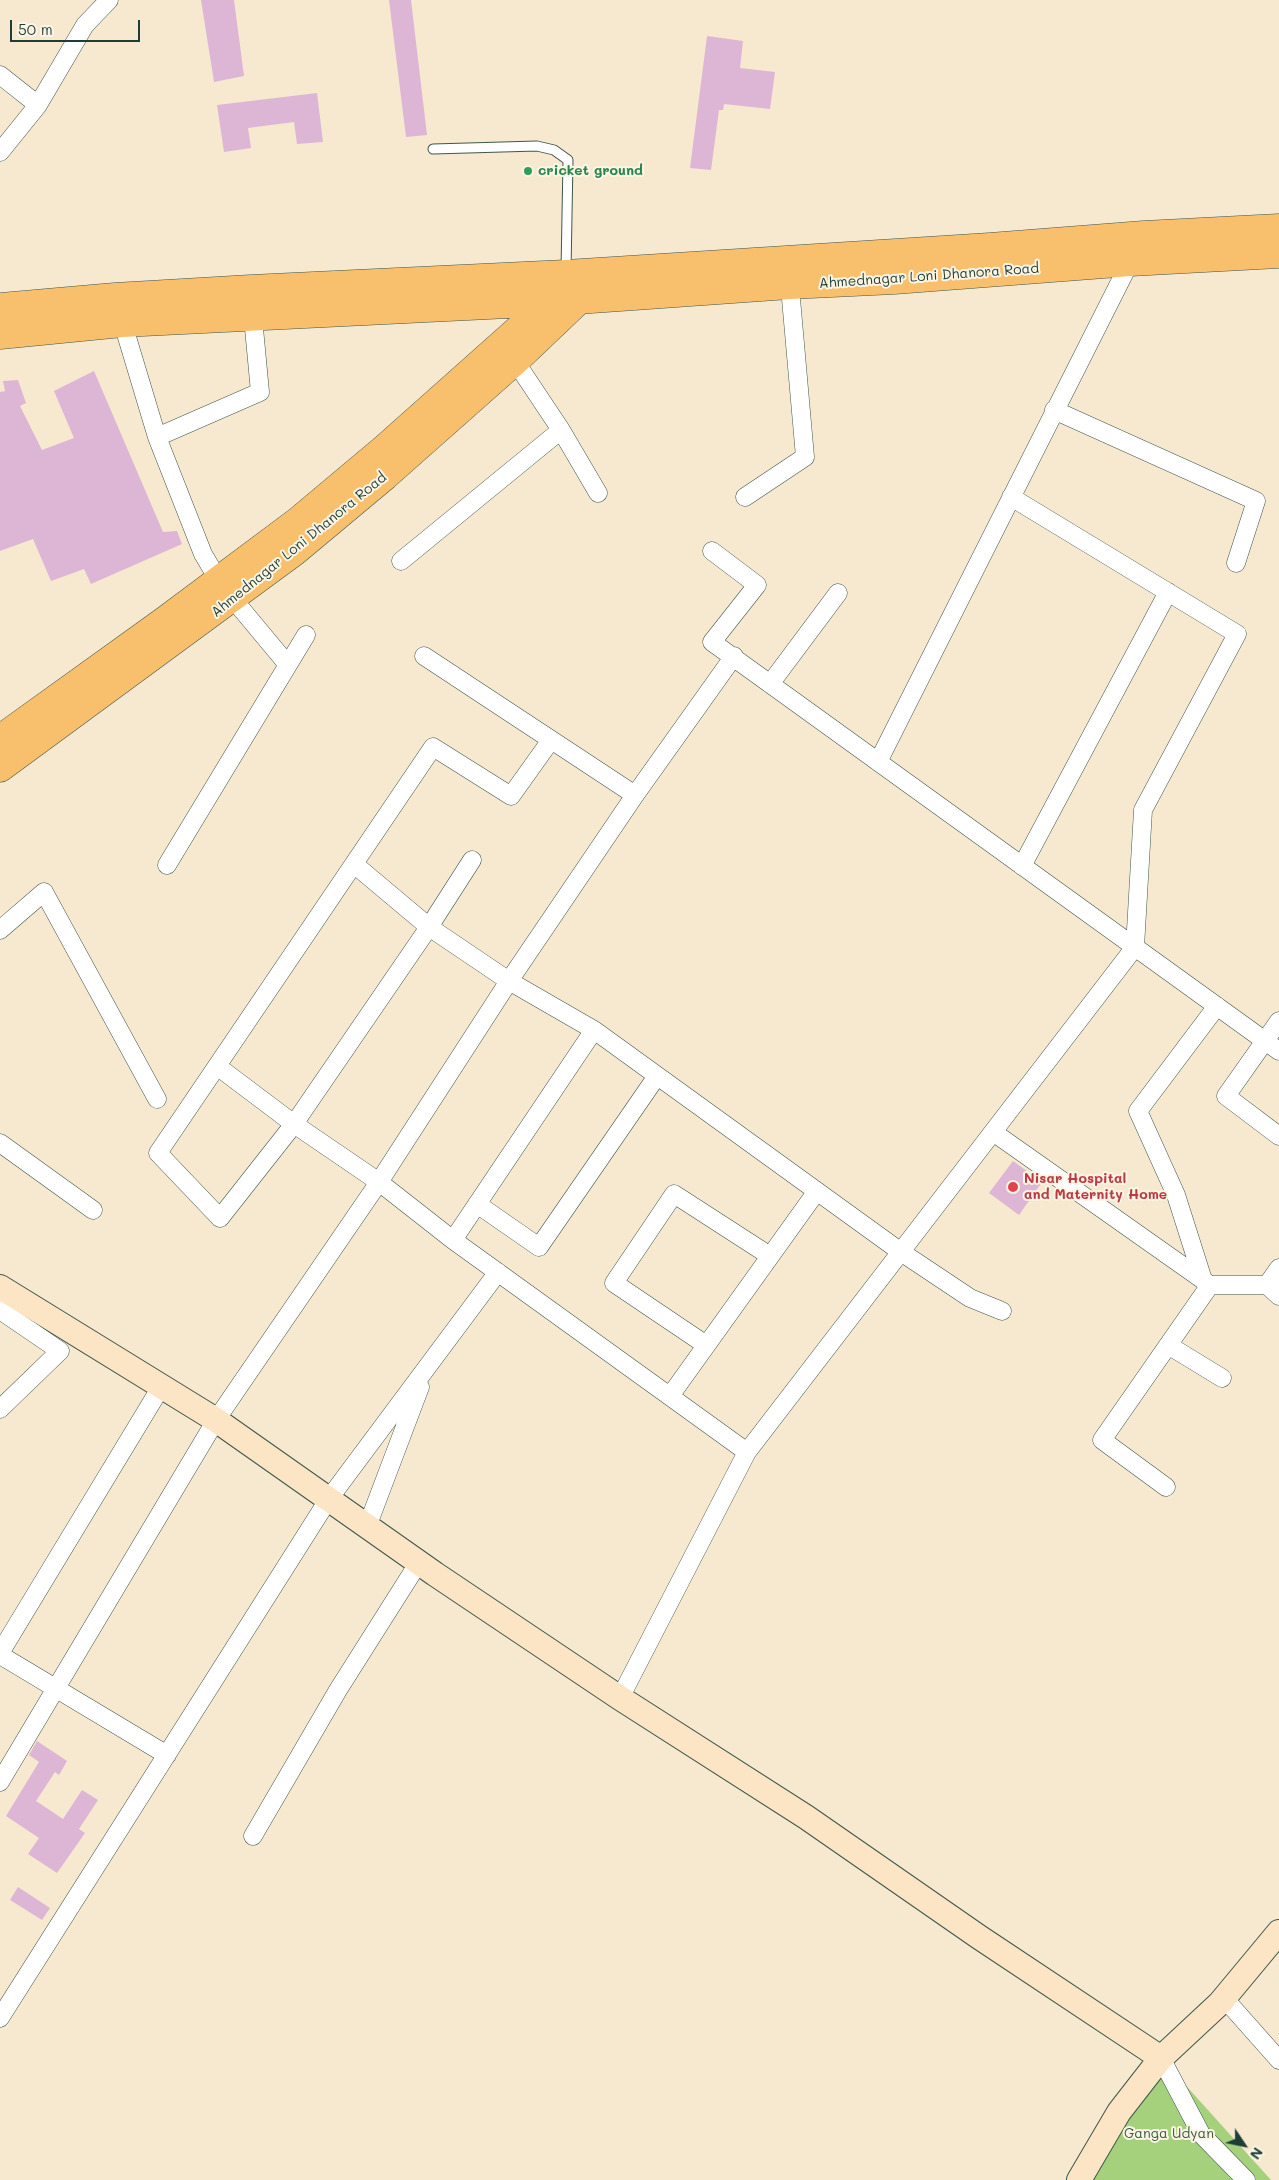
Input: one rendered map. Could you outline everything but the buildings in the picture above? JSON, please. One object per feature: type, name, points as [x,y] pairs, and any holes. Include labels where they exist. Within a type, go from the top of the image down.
[{"type":"main road","name":"Ahmednagar Loni Dhanora Road","points":[[0,307],[115,297],[578,273],[787,258],[990,247],[1144,235],[1279,228]]},
{"type":"main road","name":"Ahmednagar Loni Dhanora Road","points":[[0,335],[122,323],[549,302],[789,285],[894,280],[1130,262],[1279,254]]},
{"type":"main road","name":"Ahmednagar Loni Dhanora Road","points":[[578,273],[579,300]]},
{"type":"main road","name":"Ahmednagar Loni Dhanora Road","points":[[0,738],[226,590],[294,552],[386,476],[509,352],[549,302],[578,273]]},
{"type":"main road","name":"Ahmednagar Loni Dhanora Road","points":[[509,352],[579,300]]},
{"type":"main road","name":"Ahmednagar Loni Dhanora Road","points":[[0,768],[226,590]]},
{"type":"street","points":[[0,152],[7,133],[38,105],[85,25],[108,0]]},
{"type":"street","points":[[0,75],[38,105]]},
{"type":"street","points":[[878,762],[1144,235]]},
{"type":"street","points":[[745,497],[805,457],[787,258]]},
{"type":"street","points":[[157,437],[260,392],[251,289]]},
{"type":"street","points":[[115,297],[157,437],[203,554],[226,590],[288,665]]},
{"type":"street","points":[[509,352],[561,430],[598,493]]},
{"type":"street","points":[[1054,410],[1256,501],[1236,563]]},
{"type":"street","points":[[401,561],[561,430]]},
{"type":"street","points":[[620,1698],[747,1452],[1135,947],[1143,810],[1237,634],[1011,497]]},
{"type":"street","points":[[712,551],[757,585],[712,642],[734,656],[770,684],[1272,1046]]},
{"type":"street","points":[[1022,866],[1168,592]]},
{"type":"street","points":[[770,684],[838,594]]},
{"type":"street","points":[[167,865],[306,635]]},
{"type":"street","points":[[424,656],[635,795]]},
{"type":"street","points":[[0,1782],[216,1420],[379,1182],[508,981],[635,795],[734,656]]},
{"type":"street","points":[[472,860],[429,927],[294,1124],[220,1218],[158,1153],[433,747],[511,796],[551,740]]},
{"type":"street","points":[[354,864],[429,927],[508,981],[594,1030],[901,1252],[970,1298],[1002,1311]]},
{"type":"street","points":[[0,930],[44,892],[157,1099]]},
{"type":"street","points":[[1207,1282],[1176,1195],[1138,1110],[1217,1006]]},
{"type":"street","points":[[1279,1021],[1272,1046],[1226,1096],[1279,1136]]},
{"type":"street","points":[[453,1240],[594,1030]]},
{"type":"street","points":[[217,1066],[294,1124],[379,1182],[453,1240],[747,1452]]},
{"type":"street","points":[[478,1204],[540,1247],[657,1076]]},
{"type":"street","points":[[994,1132],[1207,1282],[1273,1290],[1279,1268]]},
{"type":"street","points":[[0,1143],[93,1210]]},
{"type":"street","points":[[670,1396],[817,1191]]},
{"type":"street","points":[[706,1345],[614,1283],[674,1194],[770,1256]]},
{"type":"street","points":[[0,2018],[328,1500],[498,1272]]},
{"type":"street","points":[[1166,1486],[1102,1440],[1168,1345],[1207,1282]]},
{"type":"street","points":[[0,1287],[216,1420],[418,1562],[620,1698],[806,1817],[979,1937],[1161,2058],[1200,2134],[1246,2180]]},
{"type":"street","points":[[0,1310],[60,1351],[0,1409]]},
{"type":"street","points":[[1168,1345],[1222,1378]]},
{"type":"street","points":[[367,1527],[428,1365]]},
{"type":"street","points":[[161,1387],[0,1654],[167,1755]]},
{"type":"street","points":[[253,1836],[338,1690],[418,1562]]},
{"type":"street","points":[[1079,2180],[1119,2112],[1161,2058],[1224,1998],[1279,1932]]},
{"type":"street","points":[[1224,1998],[1279,2060]]},
{"type":"lane","points":[[433,149],[537,146],[554,150],[568,160],[578,273]]},
{"type":"green space","name":"Ganga Udyan","points":[[1161,2058],[1271,2180],[1088,2180]]},
{"type":"place","name":"cricket ground","points":[[528,171]]},
{"type":"place","name":"Nisar Hospital and Maternity Home","points":[[1013,1187]]}]
